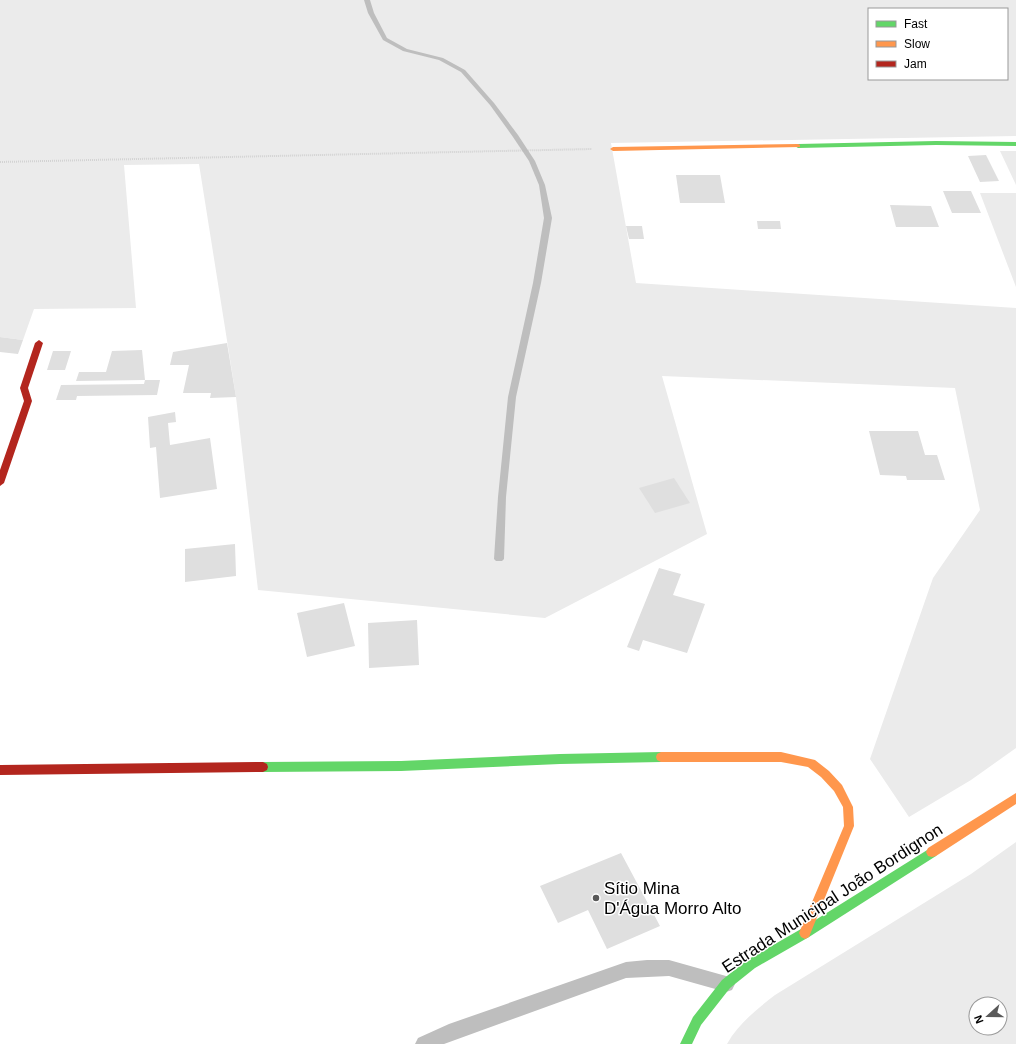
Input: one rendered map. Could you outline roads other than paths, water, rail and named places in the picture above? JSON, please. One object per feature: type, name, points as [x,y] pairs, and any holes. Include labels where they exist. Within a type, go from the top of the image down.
[{"type":"street","points":[[612,149],[928,143],[1016,144]]},
{"type":"street","points":[[0,483],[28,401],[24,388],[40,343]]},
{"type":"street","points":[[0,770],[401,766],[560,759],[745,756],[781,757],[796,760],[811,764],[825,774],[838,788],[848,807],[849,820],[849,826],[804,933]]},
{"type":"street","name":"Estrada Municipal João Bordignon","points":[[686,1044],[697,1021],[726,984],[752,964],[804,933],[1016,798]]},
{"type":"lane","points":[[424,1044],[449,1033],[626,970],[669,968],[726,984]]},
{"type":"waterway","points":[[367,0],[371,13],[385,39],[405,50],[441,59],[463,71],[492,104],[516,136],[532,161],[542,185],[548,218],[537,283],[512,397],[502,497],[499,559]]},
{"type":"place","name":"Sítio Mina D'Água Morro Alto","points":[[596,898]]}]
